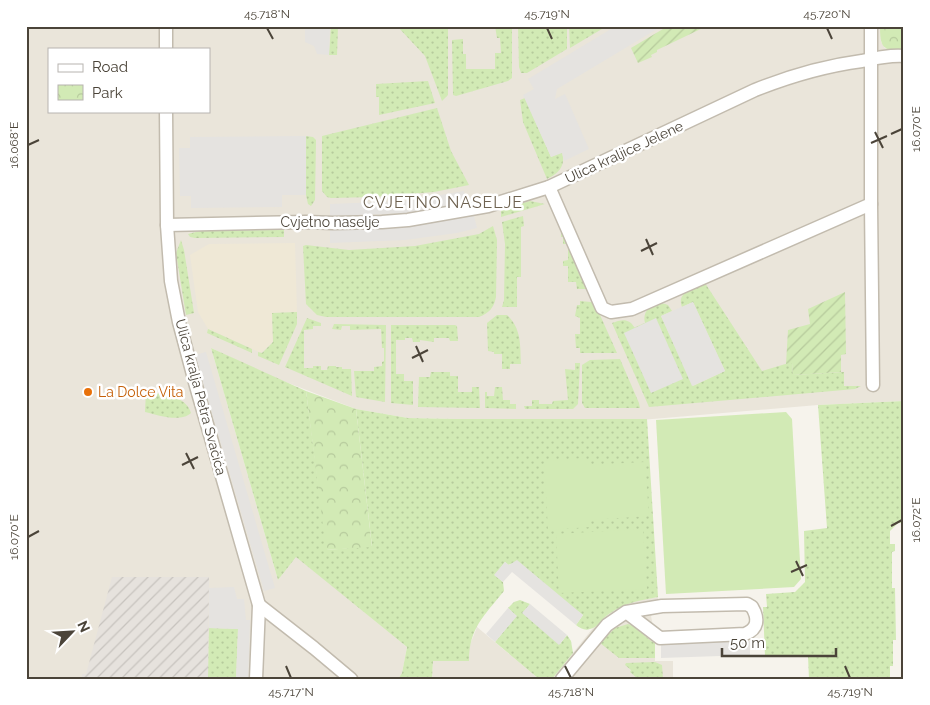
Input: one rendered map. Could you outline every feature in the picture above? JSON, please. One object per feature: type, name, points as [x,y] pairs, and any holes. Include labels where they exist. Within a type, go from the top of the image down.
[{"type":"street","points":[[166,26],[166,48]]},
{"type":"street","points":[[871,26],[874,385]]},
{"type":"street","name":"Ulica kraljice Jelene","points":[[871,204],[632,309],[611,312],[602,308],[548,187],[784,78],[837,64],[889,56],[904,56]]},
{"type":"street","name":"Ulica kralja Petra Svačića","points":[[166,112],[167,225],[171,281],[179,322],[259,605],[256,679]]},
{"type":"street","name":"Cvjetno naselje","points":[[167,225],[408,220],[488,206],[548,187]]},
{"type":"street","points":[[562,679],[607,625],[626,612],[662,606],[747,604],[752,607],[756,619],[756,627],[752,632],[745,634],[660,638],[626,612]]},
{"type":"street","points":[[259,605],[351,679]]},
{"type":"shaded area","points":[[26,26],[880,26],[881,42],[885,48],[904,51],[904,401],[818,405],[641,420],[408,418],[356,409],[270,376],[211,348],[278,580],[296,556],[407,647],[402,673],[398,679],[26,679]]},
{"type":"shaded area","points":[[305,26],[330,26],[329,55],[317,54],[314,46],[305,42]]},
{"type":"shaded area","points":[[616,26],[662,26],[557,89],[555,99],[565,94],[589,149],[564,161],[562,153],[551,157],[523,95],[534,89],[528,79]]},
{"type":"shaded area","points":[[306,136],[306,195],[282,195],[282,207],[191,208],[191,196],[180,196],[179,148],[190,148],[190,137]]},
{"type":"shaded area","points":[[464,191],[466,204],[406,213],[330,216],[330,204],[405,201]]},
{"type":"shaded area","points":[[474,216],[477,228],[457,233],[405,240],[330,243],[330,230],[404,227]]},
{"type":"shaded area","points":[[295,243],[297,312],[272,313],[273,342],[261,353],[208,329],[198,312],[190,255],[209,244]]},
{"type":"shaded area","points":[[693,302],[725,371],[692,386],[661,316]]},
{"type":"shaded area","points":[[656,318],[683,379],[651,393],[624,333]]},
{"type":"shaded area","points":[[206,352],[275,588],[264,591],[195,355]]},
{"type":"shaded area","points":[[517,560],[583,615],[576,625],[512,572],[503,582],[494,575],[505,562],[509,565]]},
{"type":"shaded area","points":[[112,577],[209,577],[208,679],[82,679],[82,674],[86,674]]},
{"type":"shaded area","points":[[234,587],[237,599],[244,599],[246,620],[250,620],[248,679],[236,679],[238,629],[209,628],[209,588]]},
{"type":"shaded area","points":[[658,597],[659,611],[651,616],[653,626],[660,632],[655,643],[655,661],[673,661],[673,679],[552,679],[593,628],[610,613],[638,600]]},
{"type":"shaded area","points":[[530,604],[567,635],[559,645],[522,613]]},
{"type":"shaded area","points":[[508,608],[517,616],[495,642],[486,634]]},
{"type":"shaded area","points":[[477,627],[539,679],[432,679],[433,661],[468,661],[469,647]]},
{"type":"shaded area","points":[[750,641],[750,655],[661,658],[661,644]]},
{"type":"green space","points":[[331,26],[338,26],[337,55],[329,55]]},
{"type":"green space","points":[[397,26],[448,26],[448,95],[442,101],[425,56]]},
{"type":"green space","points":[[495,26],[512,26],[512,78],[508,81],[456,96],[453,95],[452,40],[463,39],[466,69],[495,69],[495,53],[501,53],[500,38],[497,38]]},
{"type":"green space","points":[[518,26],[567,26],[567,49],[527,73],[521,73],[519,67]]},
{"type":"green space","points":[[569,26],[607,26],[570,48]]},
{"type":"green space","points":[[668,26],[707,26],[657,50],[657,52],[651,55],[652,57],[638,63],[631,48]]},
{"type":"green space","points":[[880,26],[904,26],[904,51],[887,49],[884,46],[881,39]]},
{"type":"green space","points":[[428,81],[435,103],[379,115],[379,97],[376,97],[376,84]]},
{"type":"green space","points":[[525,98],[551,157],[562,152],[562,165],[555,174],[547,179],[523,122],[520,100]]},
{"type":"green space","points":[[437,108],[451,151],[469,185],[434,192],[372,197],[331,198],[327,197],[322,191],[322,136]]},
{"type":"green space","points":[[306,136],[313,137],[316,140],[315,200],[311,206],[308,204],[306,195]]},
{"type":"green space","points":[[530,201],[545,204],[501,217],[501,211],[505,208]]},
{"type":"green space","points":[[523,216],[524,226],[521,227],[521,277],[517,277],[517,307],[502,307],[504,300],[505,244],[502,222]]},
{"type":"green space","points":[[493,226],[497,240],[496,297],[490,310],[479,317],[326,317],[317,315],[306,304],[303,246],[349,250],[415,246],[479,234]]},
{"type":"green space","points":[[561,229],[568,244],[563,244],[563,237],[561,237]]},
{"type":"green space","points":[[284,230],[284,237],[195,238],[190,237],[188,234],[200,231]]},
{"type":"green space","points":[[181,240],[194,313],[186,315],[176,253]]},
{"type":"green space","points":[[568,244],[589,289],[577,289],[576,282],[568,282],[568,266],[563,266],[563,261],[568,260]]},
{"type":"green space","points":[[705,283],[762,371],[792,362],[793,375],[844,372],[844,386],[861,386],[855,389],[649,407],[612,323],[625,320],[635,327],[645,323],[645,314],[650,307],[659,304],[668,305],[672,311],[661,316],[693,386],[725,371],[693,302],[682,307],[681,302],[684,294]]},
{"type":"green space","points":[[845,292],[846,354],[841,355],[841,372],[793,375],[792,363],[786,364],[788,330],[810,324],[808,309]]},
{"type":"green space","points":[[580,301],[591,302],[596,306],[617,353],[580,353],[580,348],[576,348],[575,334],[580,334],[580,318],[575,316],[577,305],[580,305]]},
{"type":"green space","points":[[297,312],[297,324],[279,365],[258,356],[258,352],[262,353],[273,342],[272,313]]},
{"type":"green space","points":[[497,315],[507,315],[518,332],[521,364],[510,364],[510,369],[502,369],[502,354],[494,354],[494,352],[488,351],[487,323]]},
{"type":"green space","points":[[307,318],[321,323],[321,326],[313,326],[313,329],[304,330],[304,368],[321,366],[321,370],[327,370],[328,366],[336,366],[342,367],[342,369],[351,369],[352,396],[285,367]]},
{"type":"green space","points":[[334,324],[386,325],[385,402],[356,397],[354,371],[374,371],[374,367],[382,366],[384,348],[382,348],[381,329],[350,330],[350,326],[342,326],[341,330],[332,329]]},
{"type":"green space","points":[[391,325],[457,326],[458,341],[450,341],[449,338],[434,338],[434,342],[420,340],[420,342],[413,342],[412,338],[396,340],[396,374],[404,374],[404,381],[413,381],[413,405],[391,403]]},
{"type":"green space","points":[[208,329],[252,349],[252,353],[207,333]]},
{"type":"green space","points":[[211,348],[306,391],[327,550],[372,546],[356,409],[408,418],[647,419],[658,597],[621,607],[588,630],[576,625],[583,615],[511,564],[508,565],[505,562],[495,575],[503,582],[504,591],[484,615],[475,631],[469,661],[433,661],[432,679],[398,679],[402,673],[407,647],[296,557],[278,580]]},
{"type":"green space","points":[[620,359],[640,408],[585,408],[582,403],[582,365],[590,360]]},
{"type":"green space","points":[[575,363],[580,363],[578,404],[573,409],[525,409],[524,406],[532,406],[532,400],[539,400],[539,404],[552,404],[553,401],[568,400],[565,369],[575,370]]},
{"type":"green space","points":[[431,372],[450,372],[450,376],[458,376],[458,392],[472,392],[472,387],[479,387],[480,408],[418,407],[419,377],[430,377]]},
{"type":"green space","points":[[495,387],[502,387],[503,400],[510,400],[510,404],[516,404],[516,409],[485,408],[485,392],[487,392],[487,396],[494,396]]},
{"type":"green space","points":[[146,391],[179,399],[188,407],[191,413],[175,418],[145,412]]},
{"type":"green space","points":[[306,391],[356,409],[372,547],[326,550]]},
{"type":"green space","points":[[904,401],[904,523],[898,523],[890,531],[890,544],[895,544],[895,551],[892,552],[892,588],[895,588],[896,640],[893,640],[893,666],[890,666],[890,679],[809,679],[808,656],[765,656],[763,607],[767,607],[766,594],[795,592],[805,582],[804,531],[827,528],[818,405]]},
{"type":"green space","points":[[786,412],[792,419],[801,579],[794,587],[666,594],[656,420]]},
{"type":"green space","points":[[585,458],[586,465],[645,462],[649,516],[590,520],[590,527],[548,530],[544,461]]},
{"type":"green space","points":[[643,529],[647,589],[559,593],[556,534]]},
{"type":"green space","points":[[520,600],[530,604],[523,613],[560,644],[567,635],[571,641],[573,653],[552,679],[539,679],[495,642],[516,616],[508,608],[514,602]]},
{"type":"green space","points":[[628,624],[655,643],[655,658],[619,658],[600,643],[615,628]]},
{"type":"green space","points":[[209,628],[238,629],[236,679],[208,679]]},
{"type":"green space","points":[[655,662],[662,665],[663,679],[638,679],[625,665],[626,663]]},
{"type":"place","name":"La Dolce Vita","points":[[88,392]]},
{"type":"district","name":"CVJETNO NASELJE","points":[[443,202]]}]
